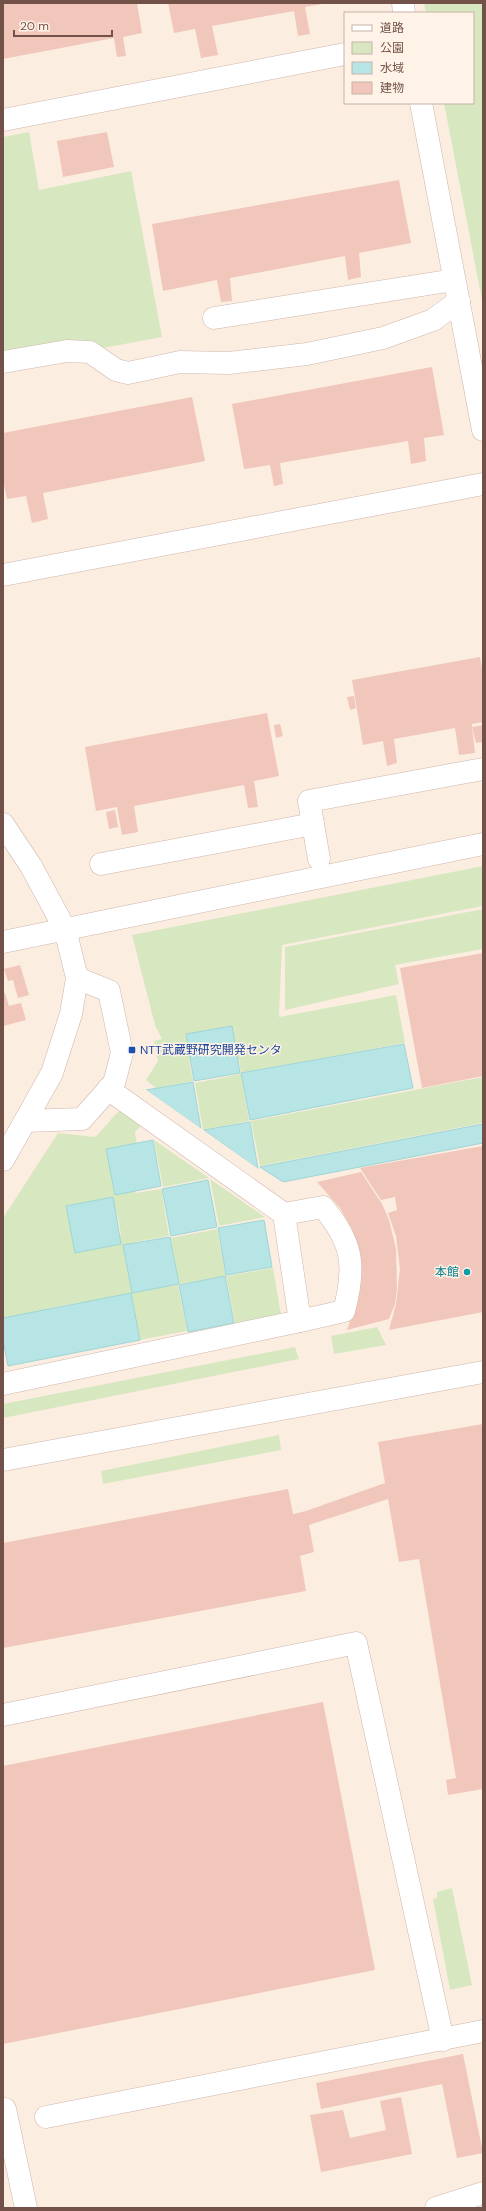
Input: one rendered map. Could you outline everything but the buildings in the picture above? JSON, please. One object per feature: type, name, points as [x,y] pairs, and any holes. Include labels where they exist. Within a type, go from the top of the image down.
[{"type":"street","points":[[3,120],[344,54]]},
{"type":"street","points":[[421,104],[483,430]]},
{"type":"street","points":[[214,318],[454,280]]},
{"type":"street","points":[[3,362],[67,351],[90,352],[116,370],[128,373],[180,362],[229,363],[307,354],[384,338],[433,320],[459,301]]},
{"type":"street","points":[[3,575],[483,484]]},
{"type":"street","points":[[319,859],[308,801],[483,769]]},
{"type":"street","points":[[3,824],[31,866],[65,929],[77,978],[71,1014],[52,1073],[3,1160]]},
{"type":"street","points":[[101,864],[313,824]]},
{"type":"street","points":[[3,942],[483,844]]},
{"type":"street","points":[[25,1121],[82,1119],[114,1083],[122,1053],[109,991],[77,978]]},
{"type":"street","points":[[3,1384],[344,1311],[350,1275],[349,1249],[339,1226],[323,1207],[284,1214],[108,1088]]},
{"type":"street","points":[[284,1214],[300,1321]]},
{"type":"street","points":[[3,1460],[483,1372]]},
{"type":"street","points":[[3,1715],[356,1643],[443,2040]]},
{"type":"street","points":[[46,2117],[483,2031]]},
{"type":"street","points":[[3,2109],[5,2110],[26,2208]]},
{"type":"street","points":[[436,2208],[483,2193]]},
{"type":"green space","points":[[424,3],[483,3],[483,305],[444,104],[474,104],[474,12],[426,12]]},
{"type":"green space","points":[[29,132],[39,190],[131,171],[162,337],[103,348],[68,340],[3,352],[3,137]]},
{"type":"green space","points":[[483,866],[483,906],[282,945],[279,1017],[396,995],[405,1043],[241,1073],[239,1060],[204,1066],[189,1059],[193,1081],[156,1088],[146,1080],[158,1061],[154,1041],[162,1039],[155,1025],[132,935]]},
{"type":"green space","points":[[483,909],[483,949],[395,965],[399,984],[285,1010],[285,947]]},
{"type":"green space","points":[[241,1074],[249,1121],[203,1130],[195,1083]]},
{"type":"green space","points":[[483,1077],[483,1123],[260,1166],[251,1121]]},
{"type":"green space","points":[[124,1107],[146,1121],[135,1132],[139,1178],[135,1193],[161,1189],[169,1236],[135,1242],[154,1275],[158,1288],[178,1285],[187,1331],[140,1340],[137,1324],[132,1329],[98,1317],[81,1302],[51,1308],[48,1316],[3,1336],[3,1218],[58,1133],[95,1137]],"holes":[[[117,1214],[121,1234],[93,1243],[107,1222]]]},
{"type":"green space","points":[[154,1140],[209,1178],[163,1187]]},
{"type":"green space","points":[[210,1179],[265,1217],[219,1226]]},
{"type":"green space","points":[[217,1229],[226,1276],[179,1284],[171,1238]]},
{"type":"green space","points":[[273,1268],[281,1315],[235,1323],[226,1276]]},
{"type":"green space","points":[[377,1327],[386,1345],[334,1354],[331,1336]]},
{"type":"green space","points":[[295,1347],[299,1359],[3,1418],[3,1404]]},
{"type":"green space","points":[[279,1435],[281,1450],[103,1484],[101,1471]]},
{"type":"green space","points":[[452,1888],[472,1985],[450,1990],[433,1899],[437,1898],[437,1892]]},
{"type":"water","points":[[232,1026],[240,1073],[194,1081],[186,1034]]},
{"type":"water","points":[[404,1044],[413,1088],[250,1120],[241,1073]]},
{"type":"water","points":[[193,1082],[201,1129],[146,1090]]},
{"type":"water","points":[[250,1122],[258,1169],[204,1130]]},
{"type":"water","points":[[483,1124],[483,1143],[283,1182],[260,1167]]},
{"type":"water","points":[[153,1140],[161,1186],[115,1195],[106,1149]]},
{"type":"water","points":[[208,1180],[217,1227],[171,1236],[162,1189]]},
{"type":"water","points":[[113,1197],[121,1244],[75,1253],[66,1206]]},
{"type":"water","points":[[264,1220],[272,1267],[226,1275],[218,1228]]},
{"type":"water","points":[[170,1237],[179,1284],[132,1293],[123,1245]]},
{"type":"water","points":[[225,1276],[234,1323],[188,1332],[179,1285]]},
{"type":"water","points":[[131,1293],[140,1340],[8,1366],[3,1340],[3,1318]]},
{"type":"pier","points":[[145,1089],[260,1170],[257,1170],[200,1131],[145,1092]]},
{"type":"place","name":"NTT武蔵野研究開発センタ","points":[[132,1050]]},
{"type":"place","name":"本館","points":[[467,1272]]}]
